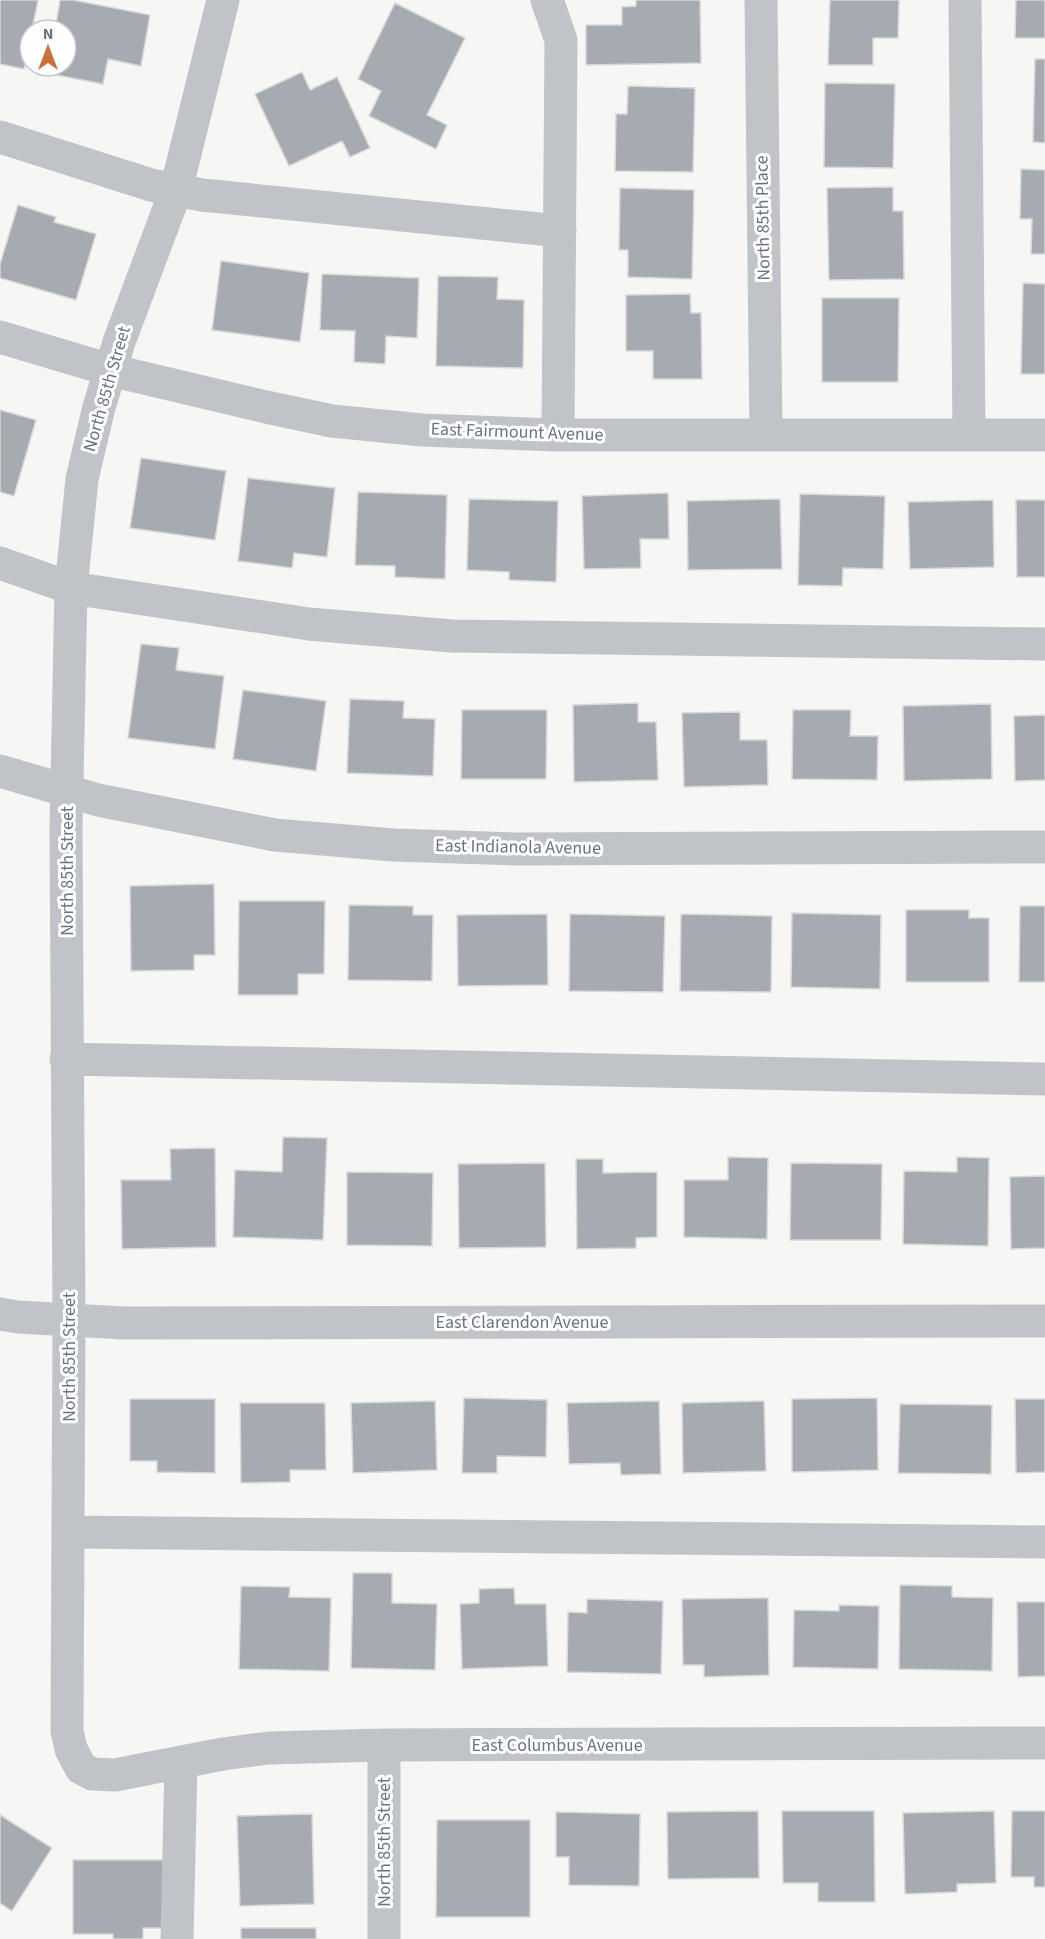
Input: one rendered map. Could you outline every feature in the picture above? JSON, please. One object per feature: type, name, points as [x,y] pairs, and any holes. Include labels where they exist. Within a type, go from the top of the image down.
[{"type":"street","name":"North 85th Street","points":[[77,1761],[70,1749],[67,1731],[69,1320],[66,1059],[70,588],[82,479],[110,370],[176,190],[223,0]]},
{"type":"street","points":[[547,0],[561,40],[558,435]]},
{"type":"street","name":"North 85th Place","points":[[761,0],[766,435]]},
{"type":"street","points":[[965,0],[969,435]]},
{"type":"street","points":[[0,137],[151,184],[202,195],[560,231]]},
{"type":"street","name":"East Fairmount Avenue","points":[[0,337],[110,370],[332,421],[422,430],[558,435],[1045,435]]},
{"type":"street","points":[[0,563],[70,588],[309,624],[452,636],[1045,644]]},
{"type":"street","name":"East Indianola Avenue","points":[[0,771],[98,800],[275,835],[394,845],[515,849],[1045,847]]},
{"type":"street","points":[[66,1059],[1045,1079]]},
{"type":"street","name":"East Clarendon Avenue","points":[[0,1314],[123,1323],[1045,1321]]},
{"type":"street","points":[[69,1532],[1045,1542]]},
{"type":"street","name":"East Columbus Avenue","points":[[77,1761],[81,1768],[92,1774],[115,1775],[269,1748],[384,1745],[1045,1743]]},
{"type":"street","name":"North 85th Street","points":[[384,1745],[384,1939]]},
{"type":"street","points":[[177,1939],[181,1762]]},
{"type":"building","points":[[0,0],[38,0],[34,18],[18,18],[18,68],[0,64]]},
{"type":"building","points":[[60,0],[73,0],[150,15],[141,66],[108,59],[103,84],[72,78],[78,78],[78,18],[57,18]]},
{"type":"building","points":[[636,0],[700,0],[701,63],[586,65],[586,25],[622,25],[622,7],[636,6]]},
{"type":"building","points":[[830,0],[899,0],[898,38],[873,38],[873,65],[828,65]]},
{"type":"building","points":[[1016,0],[1045,0],[1045,38],[1015,38]]},
{"type":"building","points":[[395,3],[465,38],[427,115],[447,125],[436,149],[369,116],[381,91],[358,79]]},
{"type":"building","points":[[1035,59],[1045,59],[1045,143],[1033,142]]},
{"type":"building","points":[[302,72],[310,90],[337,77],[370,148],[350,157],[342,141],[289,166],[255,94]]},
{"type":"building","points":[[825,83],[895,84],[893,168],[824,167]]},
{"type":"building","points":[[628,86],[695,88],[693,172],[615,171],[616,114],[627,114]]},
{"type":"building","points":[[1021,169],[1045,170],[1045,254],[1031,254],[1032,219],[1020,219]]},
{"type":"building","points":[[893,187],[893,211],[903,211],[904,279],[829,280],[827,188]]},
{"type":"building","points":[[620,188],[694,190],[692,279],[628,277],[628,250],[619,250]]},
{"type":"building","points":[[18,205],[56,217],[54,222],[96,234],[76,300],[0,278],[0,264]]},
{"type":"building","points":[[221,261],[309,273],[300,342],[212,330]]},
{"type":"building","points":[[322,274],[419,278],[417,338],[386,336],[385,364],[354,362],[355,331],[320,330]]},
{"type":"building","points":[[438,276],[498,277],[497,299],[524,300],[523,368],[436,366]]},
{"type":"building","points":[[1023,283],[1045,284],[1045,374],[1021,374]]},
{"type":"building","points":[[690,294],[691,313],[701,313],[702,379],[653,379],[653,351],[626,351],[626,295]]},
{"type":"building","points":[[822,298],[899,298],[898,382],[822,382]]},
{"type":"building","points":[[0,410],[36,420],[14,496],[0,492]]},
{"type":"building","points":[[141,458],[226,471],[215,540],[130,528]]},
{"type":"building","points":[[248,478],[335,488],[327,557],[294,553],[292,568],[238,561]]},
{"type":"building","points":[[358,492],[447,495],[445,579],[395,577],[395,566],[355,565]]},
{"type":"building","points":[[668,493],[669,539],[640,539],[641,568],[584,569],[582,496]]},
{"type":"building","points":[[800,494],[885,496],[883,569],[843,568],[842,586],[798,585]]},
{"type":"building","points":[[469,499],[558,501],[556,582],[509,580],[509,572],[467,570]]},
{"type":"building","points":[[780,499],[782,569],[688,570],[687,501]]},
{"type":"building","points":[[993,500],[994,567],[910,569],[908,502]]},
{"type":"building","points":[[1016,500],[1045,500],[1045,577],[1017,577]]},
{"type":"building","points":[[141,644],[179,648],[176,670],[224,676],[215,749],[128,738]]},
{"type":"building","points":[[243,690],[326,701],[316,771],[233,759]]},
{"type":"building","points":[[350,699],[404,701],[403,718],[435,719],[433,776],[347,773]]},
{"type":"building","points":[[638,703],[638,722],[656,722],[658,780],[574,782],[573,705]]},
{"type":"building","points":[[991,704],[992,779],[904,781],[903,706]]},
{"type":"building","points":[[462,710],[547,710],[546,779],[461,779]]},
{"type":"building","points":[[793,710],[851,710],[850,736],[878,736],[877,780],[792,779]]},
{"type":"building","points":[[740,712],[740,740],[767,740],[768,785],[684,787],[682,713]]},
{"type":"building","points":[[1045,715],[1045,780],[1015,781],[1014,716]]},
{"type":"building","points":[[214,884],[215,955],[194,955],[194,970],[131,971],[130,886]]},
{"type":"building","points":[[239,901],[325,901],[324,974],[298,974],[298,995],[238,995]]},
{"type":"building","points":[[349,905],[413,906],[413,915],[433,915],[432,981],[348,980]]},
{"type":"building","points":[[1020,906],[1045,906],[1045,982],[1019,982]]},
{"type":"building","points":[[906,910],[969,910],[969,918],[989,918],[989,982],[906,982]]},
{"type":"building","points":[[792,913],[881,915],[880,989],[791,987]]},
{"type":"building","points":[[547,914],[548,985],[458,986],[457,915]]},
{"type":"building","points":[[570,914],[665,916],[663,992],[569,991]]},
{"type":"building","points":[[681,914],[772,916],[771,992],[680,991]]},
{"type":"building","points":[[283,1137],[327,1138],[323,1240],[233,1237],[235,1170],[282,1172]]},
{"type":"building","points":[[215,1148],[216,1247],[122,1249],[121,1180],[171,1180],[170,1149]]},
{"type":"building","points":[[728,1157],[768,1158],[767,1239],[684,1237],[684,1180],[728,1180]]},
{"type":"building","points":[[957,1157],[989,1158],[988,1246],[903,1244],[904,1171],[957,1172]]},
{"type":"building","points":[[576,1159],[603,1159],[603,1173],[657,1172],[657,1237],[636,1238],[636,1248],[577,1249]]},
{"type":"building","points":[[545,1163],[546,1247],[459,1248],[458,1164]]},
{"type":"building","points":[[791,1163],[882,1164],[881,1240],[790,1240]]},
{"type":"building","points":[[347,1172],[433,1173],[432,1246],[347,1245]]},
{"type":"building","points":[[1045,1176],[1045,1248],[1011,1249],[1010,1177]]},
{"type":"building","points":[[464,1398],[547,1400],[546,1457],[497,1456],[497,1473],[462,1473]]},
{"type":"building","points":[[877,1398],[878,1470],[792,1472],[792,1399]]},
{"type":"building","points":[[130,1399],[215,1399],[215,1473],[157,1472],[157,1461],[130,1461]]},
{"type":"building","points":[[1015,1399],[1045,1399],[1045,1472],[1016,1473]]},
{"type":"building","points":[[435,1401],[437,1470],[353,1473],[351,1403]]},
{"type":"building","points":[[659,1401],[661,1474],[621,1475],[620,1463],[569,1464],[567,1403]]},
{"type":"building","points":[[764,1401],[766,1471],[683,1473],[682,1403]]},
{"type":"building","points":[[240,1403],[325,1403],[326,1470],[290,1470],[290,1482],[241,1483]]},
{"type":"building","points":[[900,1404],[992,1405],[991,1474],[898,1473]]},
{"type":"building","points":[[353,1573],[392,1573],[392,1603],[437,1604],[435,1670],[351,1668]]},
{"type":"building","points":[[900,1585],[952,1586],[952,1597],[993,1598],[992,1671],[899,1669]]},
{"type":"building","points":[[241,1586],[290,1587],[289,1597],[331,1598],[329,1671],[239,1669]]},
{"type":"building","points":[[514,1588],[515,1604],[546,1604],[548,1666],[462,1669],[460,1604],[479,1603],[479,1589]]},
{"type":"building","points":[[768,1598],[769,1675],[704,1677],[704,1665],[683,1665],[682,1599]]},
{"type":"building","points":[[587,1599],[663,1601],[661,1674],[567,1672],[568,1612],[587,1613]]},
{"type":"building","points":[[1017,1602],[1045,1602],[1045,1676],[1018,1677]]},
{"type":"building","points":[[839,1605],[879,1606],[878,1669],[793,1667],[794,1610],[839,1611]]},
{"type":"building","points":[[758,1811],[759,1878],[668,1879],[667,1812]]},
{"type":"building","points":[[782,1811],[874,1811],[875,1902],[818,1902],[818,1883],[783,1883]]},
{"type":"building","points":[[994,1811],[996,1883],[957,1884],[957,1892],[905,1894],[903,1813]]},
{"type":"building","points":[[1012,1811],[1045,1811],[1045,1887],[1034,1887],[1034,1877],[1011,1877]]},
{"type":"building","points":[[556,1812],[640,1814],[639,1886],[569,1885],[569,1857],[556,1857]]},
{"type":"building","points":[[312,1814],[314,1904],[240,1906],[237,1816]]},
{"type":"building","points":[[0,1815],[52,1848],[12,1911],[0,1903]]},
{"type":"building","points":[[437,1820],[530,1820],[530,1917],[436,1917]]},
{"type":"building","points":[[73,1860],[164,1860],[164,1928],[143,1928],[143,1939],[113,1939],[113,1934],[73,1934]]},
{"type":"building","points":[[241,1928],[316,1928],[316,1939],[241,1939]]}]
